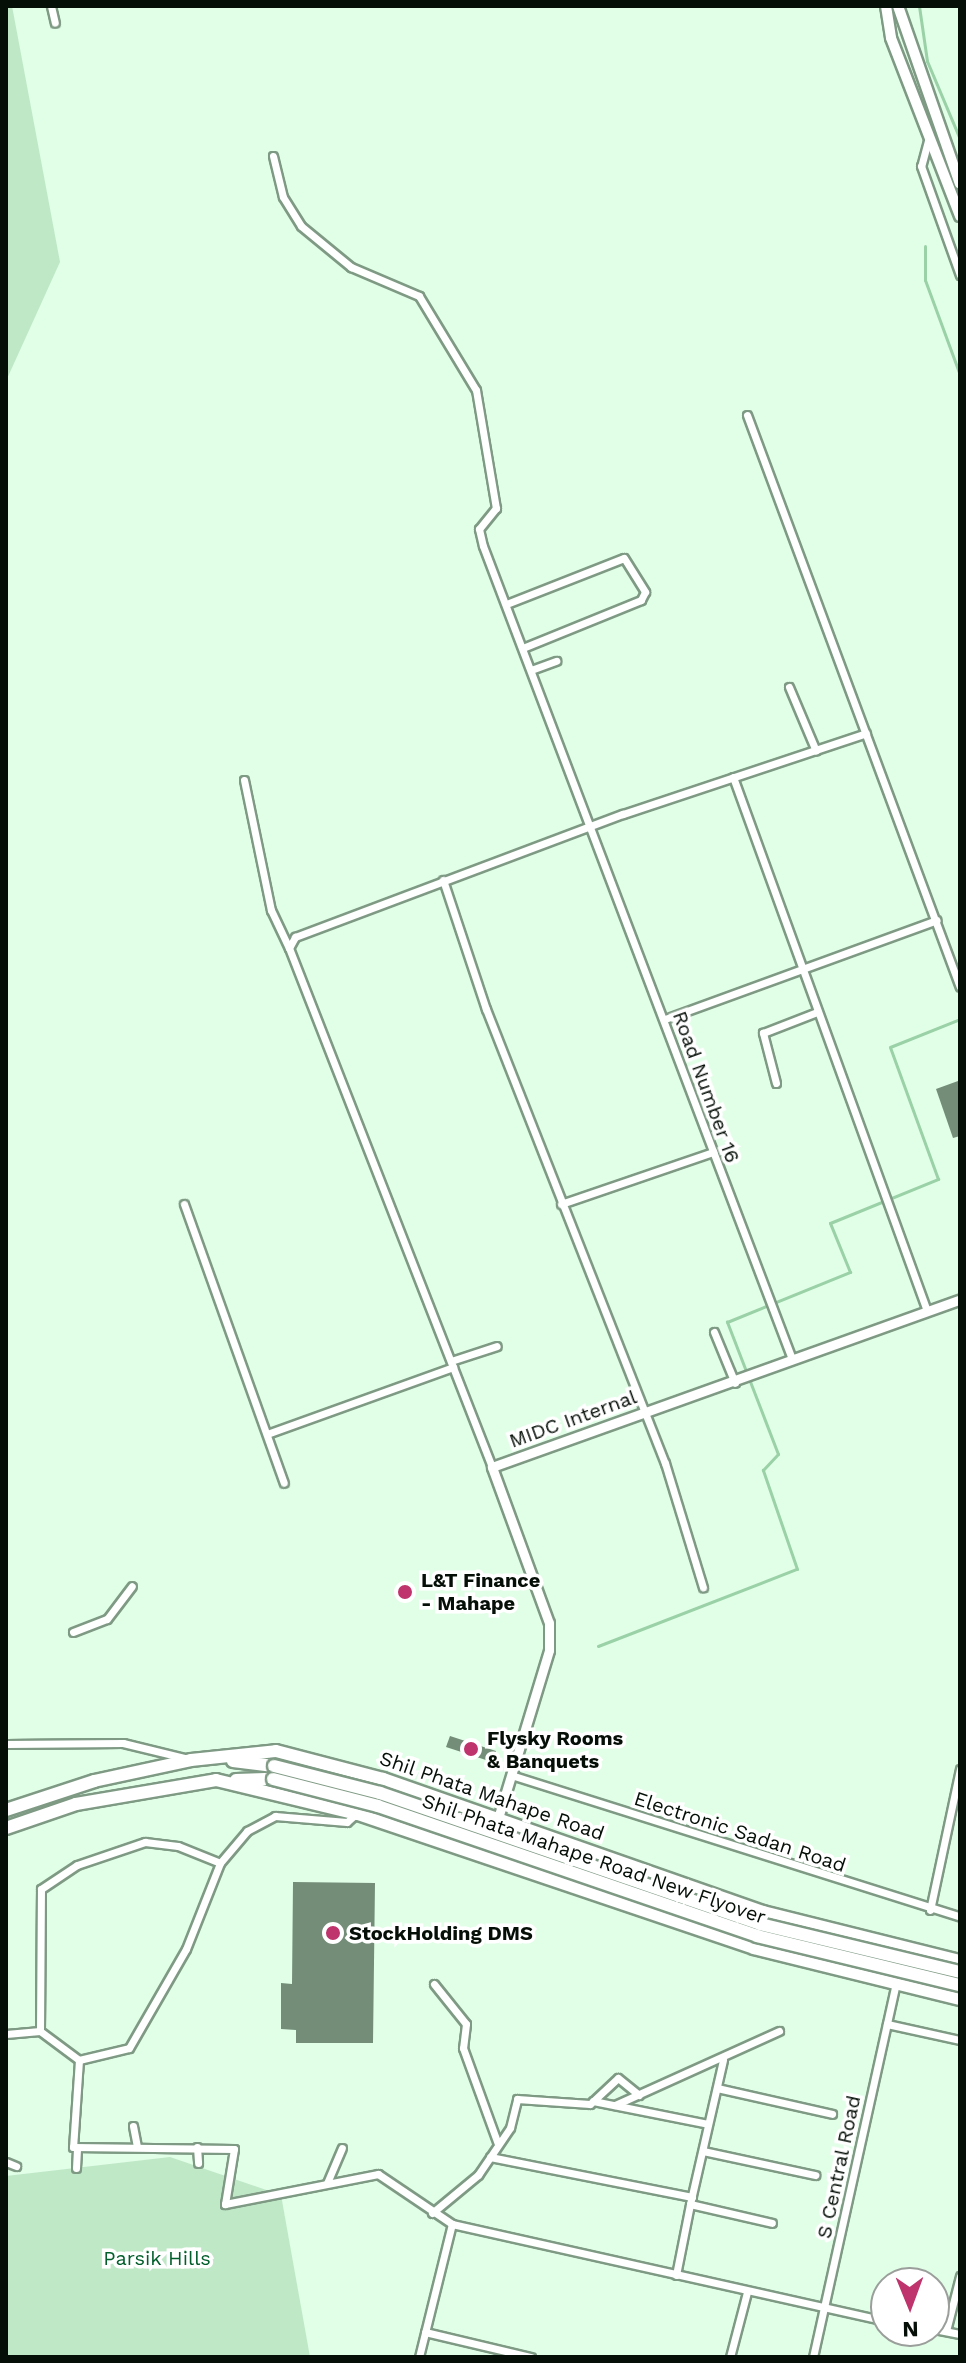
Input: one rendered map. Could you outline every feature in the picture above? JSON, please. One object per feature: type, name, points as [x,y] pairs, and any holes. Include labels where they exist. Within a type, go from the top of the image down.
[{"type":"main road","points":[[886,6],[929,137],[960,216]]},
{"type":"main road","points":[[898,6],[960,184]]},
{"type":"main road","name":"Shil Phata Mahape Road","points":[[6,1810],[94,1781],[191,1760],[276,1751],[371,1776],[763,1912],[960,1961]]},
{"type":"main road","name":"Shil Phata Mahape Road New Flyover","points":[[214,1759],[380,1793],[760,1924],[960,1972]]},
{"type":"main road","name":"Shil Phata Mahape Road New Flyover","points":[[216,1780],[274,1772],[757,1936],[960,1985]]},
{"type":"main road","points":[[6,1828],[76,1804],[216,1780],[358,1814],[754,1948],[960,1999]]},
{"type":"street","points":[[51,6],[55,23]]},
{"type":"street","points":[[929,137],[921,166],[960,275]]},
{"type":"street","name":"Road Number 16","points":[[273,156],[283,197],[301,226],[351,267],[419,296],[476,390],[496,508],[479,529],[792,1359]]},
{"type":"street","points":[[747,415],[960,987]]},
{"type":"street","points":[[509,603],[624,558],[645,592],[641,600],[525,647]]},
{"type":"street","points":[[531,670],[556,661]]},
{"type":"street","points":[[789,687],[816,751]]},
{"type":"street","points":[[289,948],[304,931],[591,826],[866,733]]},
{"type":"street","points":[[733,777],[927,1311]]},
{"type":"street","points":[[244,780],[271,910],[289,948],[492,1467]]},
{"type":"street","points":[[443,880],[561,1204],[643,1413],[703,1587]]},
{"type":"street","points":[[665,1019],[937,920]]},
{"type":"street","points":[[776,1083],[763,1033],[817,1012]]},
{"type":"street","points":[[561,1204],[713,1152]]},
{"type":"street","points":[[184,1204],[284,1483]]},
{"type":"street","name":"MIDC Internal","points":[[486,1856],[549,1650],[549,1623],[492,1467],[735,1383],[792,1359],[960,1299]]},
{"type":"street","points":[[714,1332],[735,1383]]},
{"type":"street","points":[[267,1434],[497,1346]]},
{"type":"street","points":[[73,1632],[107,1619],[132,1586]]},
{"type":"street","points":[[6,1744],[123,1743],[191,1760]]},
{"type":"street","points":[[930,1910],[960,1769]]},
{"type":"street","name":"Electronic Sadan Road","points":[[511,1775],[960,1917]]},
{"type":"street","points":[[79,2060],[129,2048],[145,2029],[212,1891],[220,1863],[264,1819],[291,1817],[347,1822],[358,1814],[371,1776]]},
{"type":"street","points":[[291,1817],[293,1796]]},
{"type":"street","points":[[40,2031],[41,1889],[77,1865],[145,1842],[178,1846],[220,1863]]},
{"type":"street","name":"S Central Road","points":[[813,2357],[896,1983]]},
{"type":"street","points":[[434,1984],[466,2024],[463,2048],[498,2144]]},
{"type":"street","points":[[887,2024],[960,2040]]},
{"type":"street","points":[[6,2034],[40,2031],[79,2060]]},
{"type":"street","points":[[615,2105],[723,2060],[779,2031]]},
{"type":"street","points":[[76,2168],[79,2060]]},
{"type":"street","points":[[676,2275],[723,2060]]},
{"type":"street","points":[[593,2101],[618,2078],[639,2095]]},
{"type":"street","points":[[717,2088],[832,2114]]},
{"type":"street","points":[[432,2213],[478,2175],[510,2128],[517,2099],[593,2101],[708,2124]]},
{"type":"street","points":[[133,2126],[137,2147]]},
{"type":"street","points":[[197,2147],[198,2163]]},
{"type":"street","points":[[77,2148],[234,2149],[225,2204],[378,2174],[452,2224],[870,2318]]},
{"type":"street","points":[[327,2183],[342,2148]]},
{"type":"street","points":[[703,2151],[815,2175]]},
{"type":"street","points":[[490,2157],[691,2201],[772,2223]]},
{"type":"street","points":[[6,2162],[16,2166]]},
{"type":"street","points":[[419,2357],[452,2224]]},
{"type":"street","points":[[950,2315],[960,2276]]},
{"type":"street","points":[[730,2357],[747,2292]]},
{"type":"street","points":[[425,2332],[531,2357]]},
{"type":"green space","points":[[6,6],[12,6],[60,262],[6,381]]},
{"type":"green space","name":"Parsik Hills","points":[[170,2157],[281,2195],[310,2357],[6,2357],[6,2176]]},
{"type":"building","points":[[958,1081],[960,1136],[953,1138],[936,1089]]},
{"type":"building","name":"Flysky Rooms & Banquets","points":[[450,1736],[496,1751],[492,1762],[446,1747]]},
{"type":"building","name":"StockHolding DMS","points":[[293,1882],[375,1883],[373,2043],[296,2043],[296,2030],[281,2029],[281,1983],[292,1984]]},
{"type":"waterway","points":[[919,6],[927,61],[960,139]]},
{"type":"waterway","points":[[925,246],[925,280],[960,375]]},
{"type":"waterway","points":[[598,1646],[797,1569],[763,1470],[778,1454],[727,1322],[850,1272],[830,1223],[938,1179],[890,1047],[960,1019]]},
{"type":"place","name":"L&T Finance - Mahape","points":[[405,1592]]},
{"type":"place","name":"Flysky Rooms & Banquets","points":[[471,1749]]},
{"type":"place","name":"StockHolding DMS","points":[[333,1933]]}]
